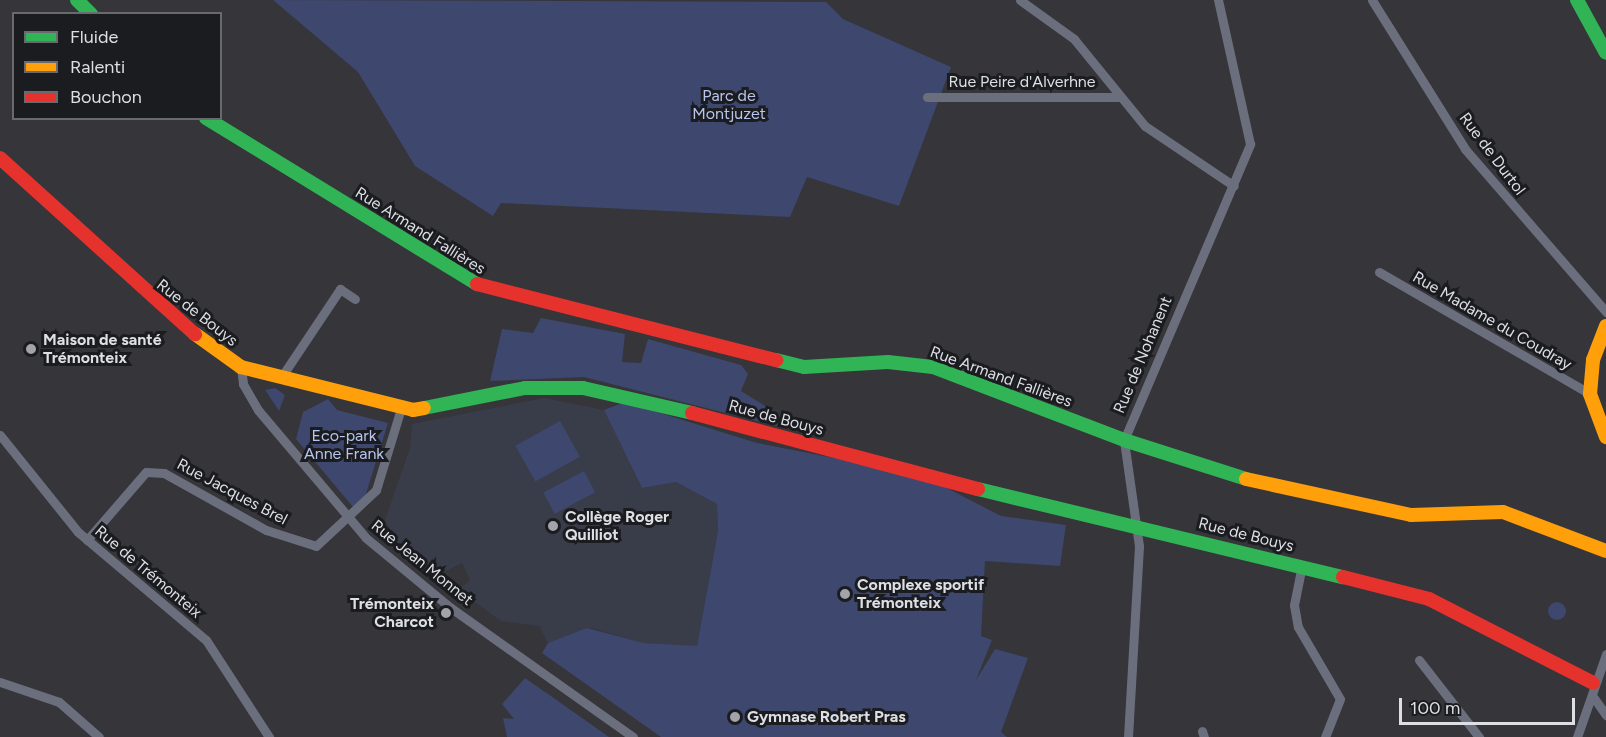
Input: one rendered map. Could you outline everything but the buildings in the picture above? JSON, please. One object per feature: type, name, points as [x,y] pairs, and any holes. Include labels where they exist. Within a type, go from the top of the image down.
[{"type":"street","points":[[77,0],[89,12]]},
{"type":"street","points":[[1020,0],[1058,23],[1118,97],[1145,126],[1234,186]]},
{"type":"street","name":"Rue de Nohanent","points":[[1128,737],[1137,528],[1124,440],[1246,160],[1249,125],[1218,0]]},
{"type":"street","name":"Rue de Durtol","points":[[1372,0],[1465,149],[1606,312]]},
{"type":"street","points":[[1576,0],[1606,53]]},
{"type":"street","name":"Rue Peire d'Alverhne","points":[[927,97],[1118,97]]},
{"type":"street","name":"Rue Armand Fallières","points":[[209,120],[486,290],[804,368],[888,362],[933,367],[1124,440],[1271,487],[1389,512],[1503,512],[1606,551]]},
{"type":"street","name":"Rue de Bouys","points":[[0,158],[168,315],[241,367],[401,408],[443,407],[525,388],[583,388],[1137,528],[1302,565],[1429,599],[1594,691],[1606,715]]},
{"type":"street","name":"Rue Madame du Coudray","points":[[1380,272],[1590,394]]},
{"type":"street","points":[[282,376],[340,289],[355,299]]},
{"type":"street","points":[[1606,326],[1593,360],[1590,394],[1606,437]]},
{"type":"street","name":"Rue Jean Monnet","points":[[241,367],[243,384],[258,410],[346,518],[451,608],[633,737]]},
{"type":"street","points":[[346,518],[366,505],[376,490],[401,408]]},
{"type":"street","name":"Rue de Trémonteix","points":[[0,435],[87,540],[206,640],[269,737]]},
{"type":"street","name":"Rue Jacques Brel","points":[[87,540],[146,472],[164,473],[291,540],[316,546],[346,518]]},
{"type":"street","points":[[1302,565],[1293,605],[1298,627],[1340,699],[1325,737]]},
{"type":"street","points":[[1577,737],[1606,654]]},
{"type":"street","points":[[1419,660],[1479,737]]},
{"type":"street","points":[[0,682],[59,702],[99,737]]},
{"type":"shaded area","name":"Collège Roger Quilliot","points":[[544,398],[604,410],[642,488],[676,482],[717,504],[718,531],[697,647],[644,643],[591,628],[548,643],[539,626],[501,621],[465,595],[461,588],[470,580],[462,563],[432,578],[392,545],[395,538],[385,520],[410,448],[412,424]]},
{"type":"green space","name":"Parc de Montjuzet","points":[[273,0],[826,2],[843,19],[951,67],[899,206],[807,177],[790,217],[501,203],[493,216],[415,166],[358,72]]},
{"type":"green space","points":[[541,318],[625,334],[622,362],[641,363],[648,339],[741,365],[748,374],[741,391],[780,415],[777,426],[584,377],[490,381],[502,329],[533,333]]},
{"type":"green space","points":[[275,388],[285,395],[279,411],[265,390]]},
{"type":"green space","name":"Eco-park Anne Frank","points":[[328,399],[337,410],[388,423],[365,497],[353,507],[296,439],[303,412]]},
{"type":"green space","name":"Complexe sportif Trémonteix","points":[[625,402],[757,443],[881,467],[943,486],[1001,516],[1066,525],[1060,566],[985,561],[981,636],[992,640],[976,680],[995,649],[1028,658],[1001,732],[1007,737],[661,737],[542,653],[548,643],[587,628],[644,643],[697,646],[718,531],[717,504],[676,482],[642,488],[604,410]]},
{"type":"green space","points":[[560,421],[580,457],[535,482],[515,446]]},
{"type":"green space","points":[[584,471],[595,492],[555,514],[543,493]]},
{"type":"green space","points":[[1553,602],[1561,602],[1566,607],[1564,618],[1553,620],[1548,615],[1548,607]]},
{"type":"green space","points":[[525,678],[609,737],[507,737],[503,718],[514,719],[502,704]]},
{"type":"traffic: fast","points":[[77,0],[89,12]]},
{"type":"traffic: fast","points":[[1577,0],[1606,53]]},
{"type":"traffic: fast","points":[[209,120],[477,284]]},
{"type":"traffic: fast","points":[[776,360],[804,367],[888,362],[933,367],[1124,440],[1246,479]]},
{"type":"traffic: fast","points":[[424,408],[525,388],[583,388],[692,413]]},
{"type":"traffic: fast","points":[[978,489],[1343,577]]},
{"type":"traffic: slow","points":[[1606,326],[1593,360],[1590,394],[1606,437]]},
{"type":"traffic: slow","points":[[195,334],[241,367],[413,410],[424,408]]},
{"type":"traffic: slow","points":[[1246,479],[1411,515],[1503,512],[1606,551]]},
{"type":"traffic: jam","points":[[0,158],[195,334]]},
{"type":"traffic: jam","points":[[477,284],[776,360]]},
{"type":"traffic: jam","points":[[692,413],[978,489]]},
{"type":"traffic: jam","points":[[1343,577],[1429,599],[1593,683]]},
{"type":"place","name":"Maison de santé Trémonteix","points":[[31,349]]},
{"type":"place","name":"Collège Roger Quilliot","points":[[553,526]]},
{"type":"place","name":"Complexe sportif Trémonteix","points":[[845,594]]},
{"type":"place","name":"Trémonteix Charcot","points":[[446,613]]},
{"type":"place","name":"Gymnase Robert Pras","points":[[735,717]]}]
